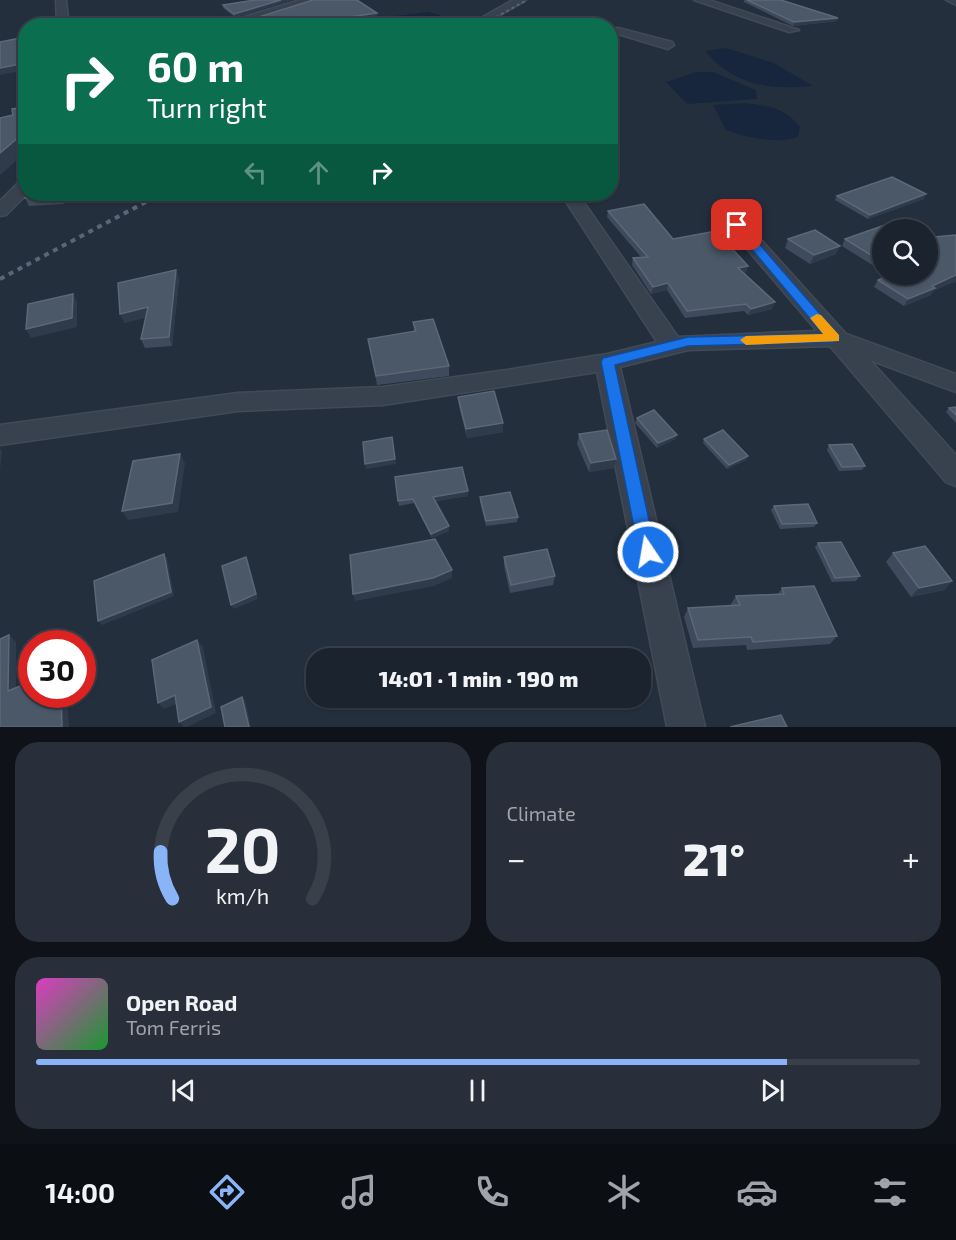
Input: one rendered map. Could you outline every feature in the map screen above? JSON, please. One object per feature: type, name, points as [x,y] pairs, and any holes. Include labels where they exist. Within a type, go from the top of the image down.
[{"type":"street","points":[[61,0],[62,18]]},
{"type":"street","points":[[247,18],[310,0]]},
{"type":"street","points":[[487,18],[521,0]]},
{"type":"street","points":[[699,0],[794,30]]},
{"type":"street","points":[[951,0],[956,2]]},
{"type":"street","points":[[618,31],[668,45]]},
{"type":"street","points":[[0,211],[18,193]]},
{"type":"street","points":[[575,201],[672,346]]},
{"type":"street","points":[[737,225],[956,474]]},
{"type":"street","points":[[0,435],[238,402],[383,396],[507,379],[607,362],[688,342],[834,338],[956,383]]},
{"type":"street","points":[[607,362],[686,727]]},
{"type":"water","points":[[428,12],[440,15],[442,18],[379,18]]},
{"type":"water","points":[[726,48],[774,63],[813,86],[768,86],[741,79],[716,63],[705,51]]},
{"type":"water","points":[[697,72],[713,72],[756,90],[757,99],[687,104],[666,82]]},
{"type":"water","points":[[745,103],[782,111],[800,127],[798,137],[771,140],[726,130],[713,105]]},
{"type":"building","points":[[255,0],[281,0],[234,14],[223,5]]},
{"type":"building","points":[[313,0],[357,0],[377,13],[343,18],[256,18]]},
{"type":"building","points":[[747,0],[781,0],[838,18],[794,22]]},
{"type":"building","points":[[18,39],[18,65],[0,68],[0,42]]},
{"type":"building","points":[[18,108],[18,138],[0,153],[0,118],[13,115],[12,109]]},
{"type":"building","points":[[892,177],[926,194],[870,215],[837,196]]},
{"type":"building","points":[[644,204],[673,239],[716,231],[748,266],[738,268],[775,302],[751,309],[746,304],[687,311],[668,283],[653,287],[633,258],[648,257],[608,211]]},
{"type":"building","points":[[815,230],[840,246],[814,255],[788,239]]},
{"type":"building","points":[[872,230],[872,256],[845,239]]},
{"type":"building","points":[[956,235],[956,275],[938,283],[938,237]]},
{"type":"building","points":[[176,270],[169,337],[141,339],[148,307],[120,314],[118,283]]},
{"type":"building","points":[[886,285],[934,285],[932,286],[935,288],[908,299]]},
{"type":"building","points":[[73,294],[72,318],[26,329],[28,304]]},
{"type":"building","points":[[433,319],[449,366],[376,376],[368,339],[416,331],[413,322]]},
{"type":"building","points":[[494,391],[503,423],[466,429],[458,397]]},
{"type":"building","points":[[956,407],[956,415],[949,408]]},
{"type":"building","points":[[654,410],[677,435],[658,443],[637,418]]},
{"type":"building","points":[[607,430],[616,459],[591,463],[579,434]]},
{"type":"building","points":[[723,430],[748,456],[729,465],[704,439]]},
{"type":"building","points":[[392,437],[395,459],[365,464],[363,442]]},
{"type":"building","points":[[852,444],[865,466],[842,467],[829,445]]},
{"type":"building","points":[[180,454],[172,503],[122,511],[133,461]]},
{"type":"building","points":[[462,467],[468,491],[433,497],[449,526],[431,534],[413,499],[398,501],[395,477]]},
{"type":"building","points":[[510,492],[518,517],[486,521],[480,497]]},
{"type":"building","points":[[808,504],[817,523],[782,524],[774,506]]},
{"type":"building","points":[[435,539],[452,570],[433,578],[353,594],[350,555]]},
{"type":"building","points":[[841,542],[860,576],[835,578],[818,543]]},
{"type":"building","points":[[925,546],[952,581],[919,588],[893,553]]},
{"type":"building","points":[[547,549],[555,576],[511,585],[504,557]]},
{"type":"building","points":[[164,554],[171,592],[98,621],[94,581]]},
{"type":"building","points":[[246,557],[256,594],[231,605],[222,566]]},
{"type":"building","points":[[814,586],[837,636],[753,642],[751,637],[698,640],[688,608],[740,605],[736,596],[784,594],[782,588]]},
{"type":"building","points":[[9,635],[8,691],[18,687],[18,708],[61,708],[62,727],[0,727],[0,639]]},
{"type":"building","points":[[197,640],[211,707],[179,722],[175,695],[158,703],[152,660]]},
{"type":"building","points":[[242,697],[249,727],[225,727],[221,707]]},
{"type":"building","points":[[781,715],[787,727],[730,727]]},
{"type":"railway","points":[[494,18],[527,0]]},
{"type":"railway","points":[[0,279],[148,201]]},
{"type":"slow traffic","points":[[746,340],[834,338],[817,318]]},
{"type":"route","points":[[648,552],[607,362],[688,342],[834,338],[737,225]]}]
